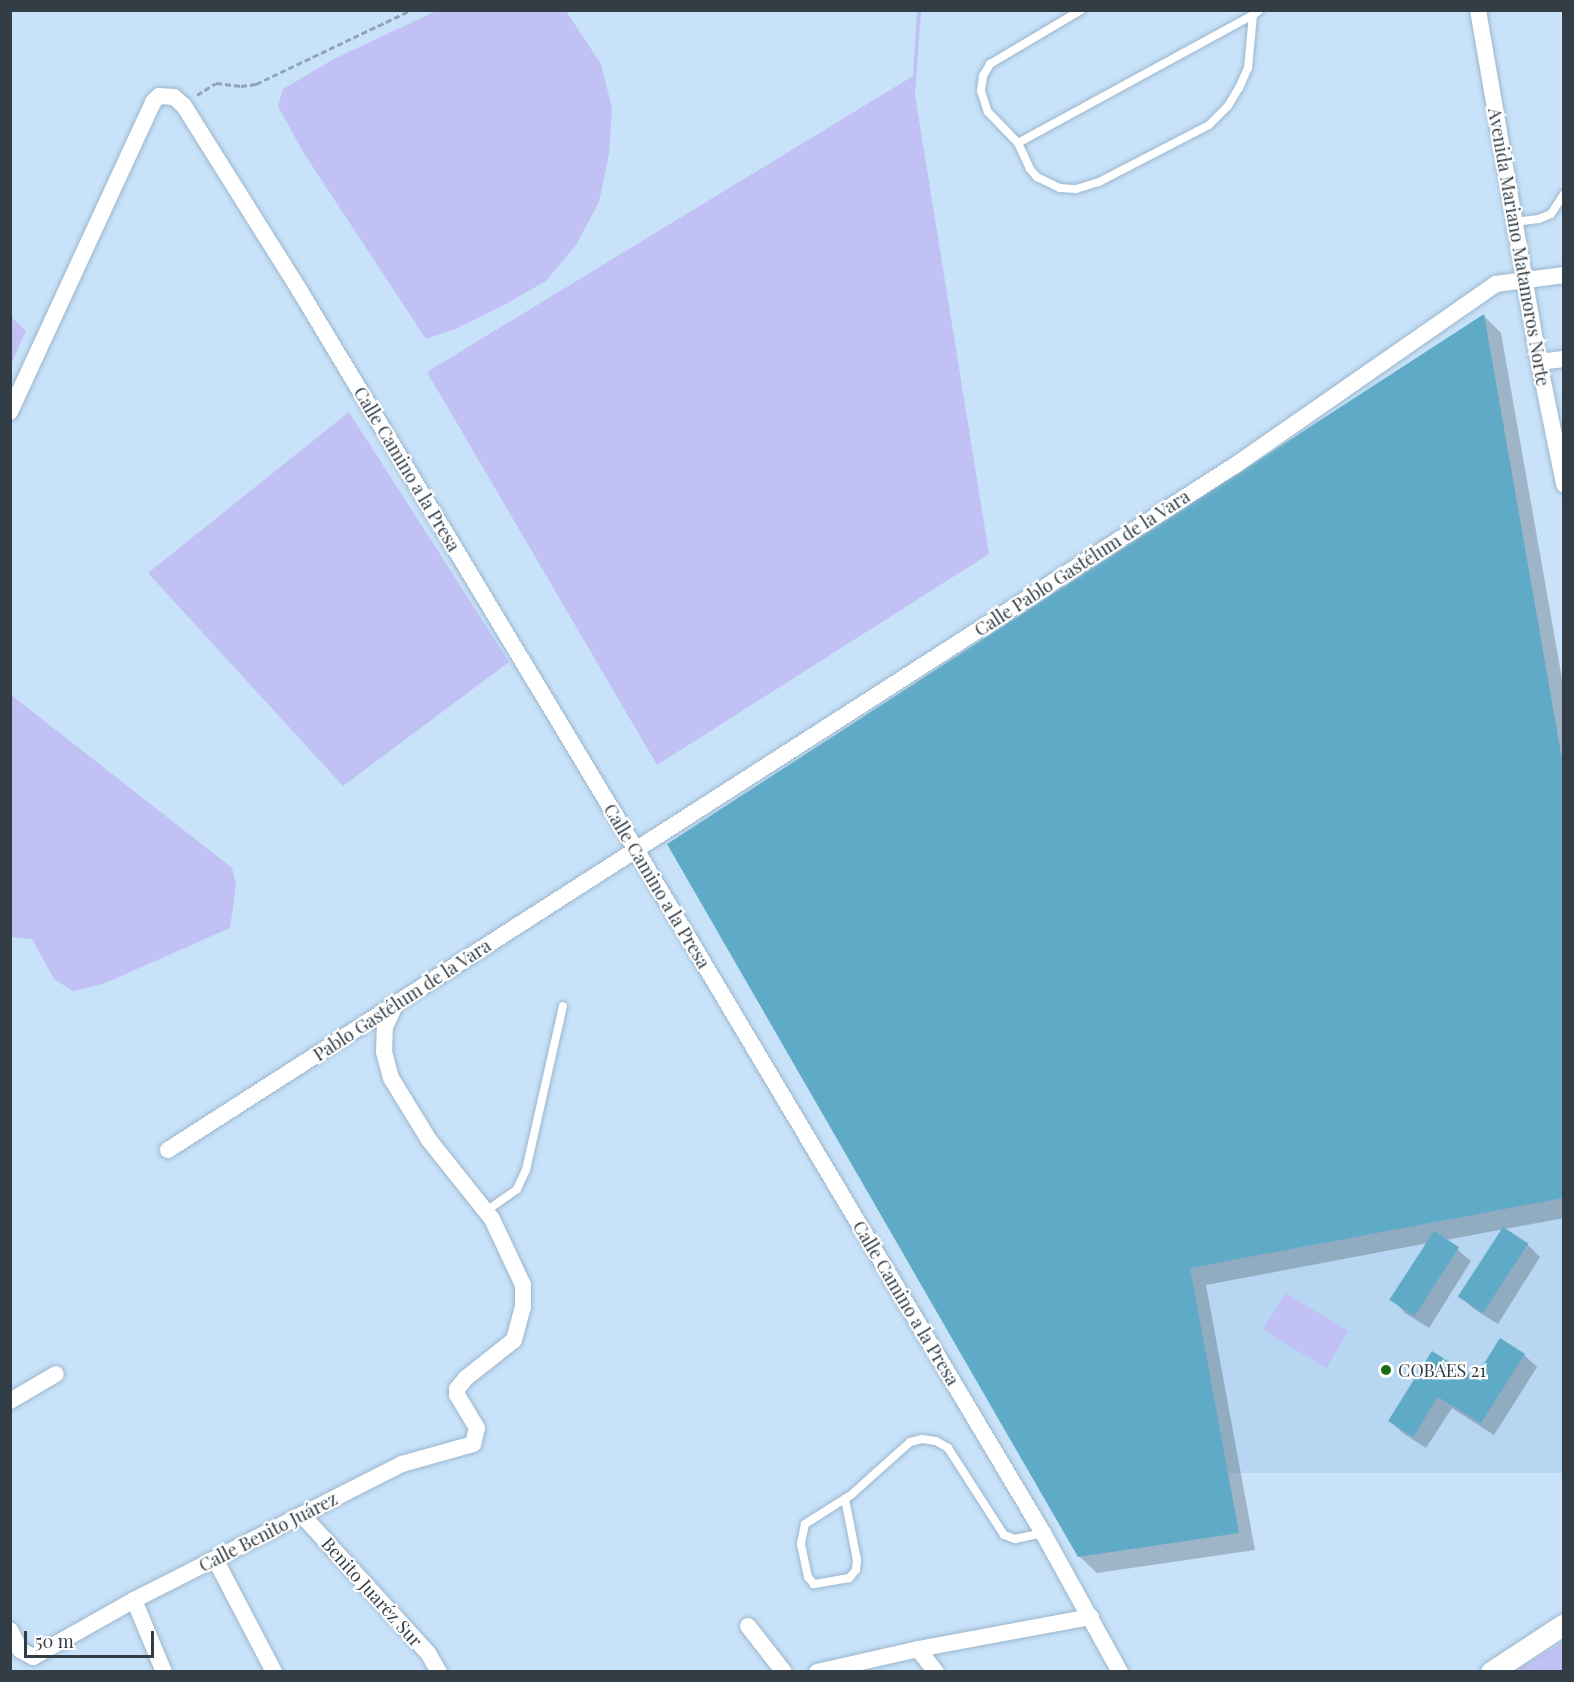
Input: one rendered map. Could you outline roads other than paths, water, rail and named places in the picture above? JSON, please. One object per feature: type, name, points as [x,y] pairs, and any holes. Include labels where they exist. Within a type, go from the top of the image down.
[{"type":"street","name":"Avenida Mariano Matamoros Norte","points":[[1478,10],[1539,362],[1563,484]]},
{"type":"street","name":"Calle Camino a la Presa","points":[[10,412],[153,102],[159,96],[167,94],[184,106],[300,291],[1043,1533],[1120,1671]]},
{"type":"street","name":"Calle Pablo Gastélum de la Vara","points":[[635,848],[1234,466],[1496,284],[1526,278],[1563,275]]},
{"type":"street","points":[[1539,362],[1563,358]]},
{"type":"street","name":"Pablo Gastélum de la Vara","points":[[168,1150],[635,848]]},
{"type":"street","points":[[396,1002],[385,1027],[384,1052],[391,1078],[429,1140],[486,1210]]},
{"type":"street","name":"Calle Benito Juárez","points":[[10,1630],[20,1650],[33,1657],[134,1600],[402,1464],[473,1444],[477,1428],[457,1395],[457,1389],[466,1377],[484,1366],[514,1340],[524,1307],[523,1285],[511,1255],[486,1210]]},
{"type":"street","points":[[10,1401],[56,1374]]},
{"type":"street","name":"Benito Juaréz Sur","points":[[302,1515],[428,1653],[439,1671]]},
{"type":"street","points":[[215,1559],[274,1671]]},
{"type":"street","points":[[134,1600],[164,1671]]},
{"type":"street","points":[[817,1671],[918,1649],[1091,1617]]},
{"type":"street","points":[[1491,1671],[1563,1624]]},
{"type":"street","points":[[748,1626],[784,1671]]},
{"type":"street","points":[[918,1649],[936,1671]]},
{"type":"lane","points":[[1081,10],[986,69],[981,91],[982,101],[996,123],[1018,143],[1036,177],[1060,188],[1076,189],[1099,182],[1209,125],[1228,106],[1244,78],[1248,68],[1257,13]]},
{"type":"lane","points":[[1018,143],[1257,13]]},
{"type":"lane","points":[[1514,222],[1539,219],[1551,214],[1563,194]]},
{"type":"lane","points":[[486,1210],[517,1189],[526,1170],[563,1006]]},
{"type":"lane","points":[[845,1499],[857,1560],[856,1570],[849,1578],[814,1584],[808,1577],[801,1544],[802,1529],[805,1524],[845,1499],[910,1442],[922,1439],[936,1441],[948,1448],[1004,1535],[1015,1539],[1043,1533]]},
{"type":"place","name":"COBAES 21","points":[[1386,1370]]}]
